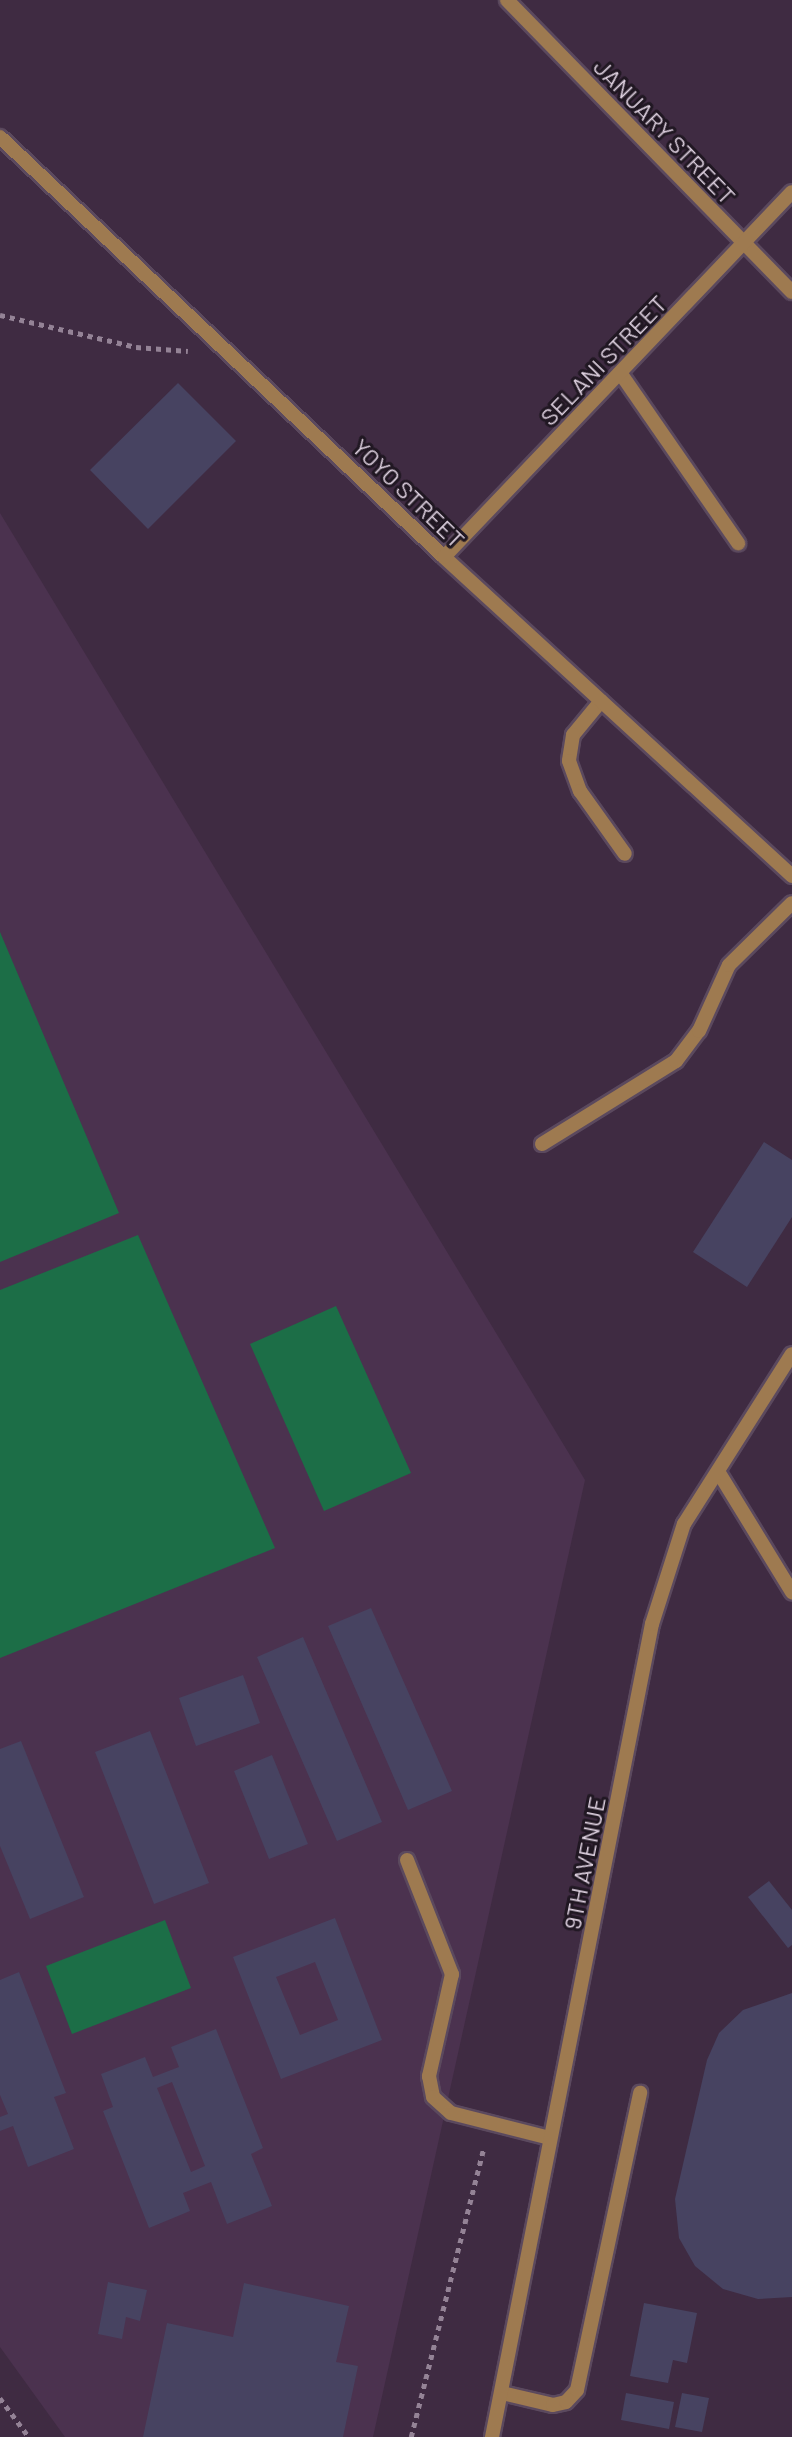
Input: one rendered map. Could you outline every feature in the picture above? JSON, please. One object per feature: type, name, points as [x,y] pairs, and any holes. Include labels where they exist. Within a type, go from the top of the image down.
[{"type":"street","name":"JANUARY STREET","points":[[506,0],[744,246],[792,292]]},
{"type":"street","name":"YOYO STREET","points":[[0,137],[444,557],[792,876]]},
{"type":"street","name":"SELANI STREET","points":[[444,557],[744,246],[792,192]]},
{"type":"street","points":[[621,374],[738,543]]},
{"type":"street","points":[[601,701],[573,734],[569,761],[580,791],[625,854]]},
{"type":"street","points":[[542,1144],[676,1061],[699,1031],[729,965],[792,903]]},
{"type":"street","name":"9TH AVENUE","points":[[492,2437],[652,1624],[684,1524],[719,1473],[792,1353]]},
{"type":"street","points":[[719,1473],[792,1592]]},
{"type":"street","points":[[407,1860],[452,1974],[429,2076],[433,2097],[451,2113],[550,2138]]},
{"type":"street","points":[[502,2393],[553,2405],[566,2402],[577,2390],[640,2093]]},
{"type":"street","name":"9TH AVENUE","points":[[485,2437],[498,2412]]},
{"type":"path","points":[[0,315],[136,347],[232,355]]},
{"type":"path","points":[[411,2437],[490,2122]]},
{"type":"path","points":[[0,2398],[29,2437]]},
{"type":"shaded area","points":[[0,513],[585,1480],[373,2437],[65,2437],[0,2347]]},
{"type":"green space","points":[[0,932],[119,1213],[0,1262]]},
{"type":"green space","points":[[138,1235],[275,1548],[0,1658],[0,1290]]},
{"type":"green space","points":[[336,1306],[411,1473],[324,1511],[250,1344]]},
{"type":"green space","points":[[165,1920],[191,1988],[72,2034],[46,1966]]},
{"type":"building","points":[[178,383],[236,441],[148,529],[90,470]]},
{"type":"building","points":[[764,1142],[792,1160],[792,1217],[747,1287],[693,1252]]},
{"type":"building","points":[[371,1608],[452,1791],[408,1810],[328,1626]]},
{"type":"building","points":[[303,1637],[382,1822],[337,1841],[257,1657]]},
{"type":"building","points":[[243,1675],[260,1723],[196,1746],[179,1698]]},
{"type":"building","points":[[150,1731],[209,1883],[154,1904],[95,1752]]},
{"type":"building","points":[[21,1741],[84,1897],[30,1919],[0,1846],[0,1749]]},
{"type":"building","points":[[272,1755],[308,1844],[269,1859],[234,1771]]},
{"type":"building","points":[[769,1881],[792,1910],[792,1945],[788,1948],[748,1897]]},
{"type":"building","points":[[335,1918],[382,2040],[281,2079],[233,1957]],"holes":[[[315,1962],[338,2020],[300,2035],[276,1977]]]},
{"type":"building","points":[[19,1972],[66,2093],[54,2097],[74,2149],[28,2167],[13,2126],[0,2131],[0,2117],[8,2114],[0,2095],[0,1980]]},
{"type":"building","points":[[792,1993],[792,2297],[758,2299],[723,2289],[695,2266],[679,2238],[675,2199],[707,2060],[719,2033],[743,2010]]},
{"type":"building","points":[[216,2029],[263,2148],[251,2154],[272,2206],[227,2224],[211,2182],[183,2193],[190,2211],[149,2228],[103,2111],[113,2107],[101,2074],[145,2057],[153,2077],[179,2067],[171,2047]],"holes":[[[172,2082],[205,2166],[191,2172],[157,2088]]]},
{"type":"building","points":[[108,2282],[147,2290],[140,2321],[126,2317],[122,2339],[98,2334]]},
{"type":"building","points":[[244,2283],[349,2306],[336,2362],[358,2366],[343,2437],[143,2437],[167,2323],[233,2337]]},
{"type":"building","points":[[644,2303],[697,2313],[687,2363],[673,2360],[668,2383],[630,2376]]},
{"type":"building","points":[[626,2393],[674,2402],[669,2429],[621,2420]]},
{"type":"building","points":[[682,2393],[709,2398],[702,2432],[675,2427]]}]
